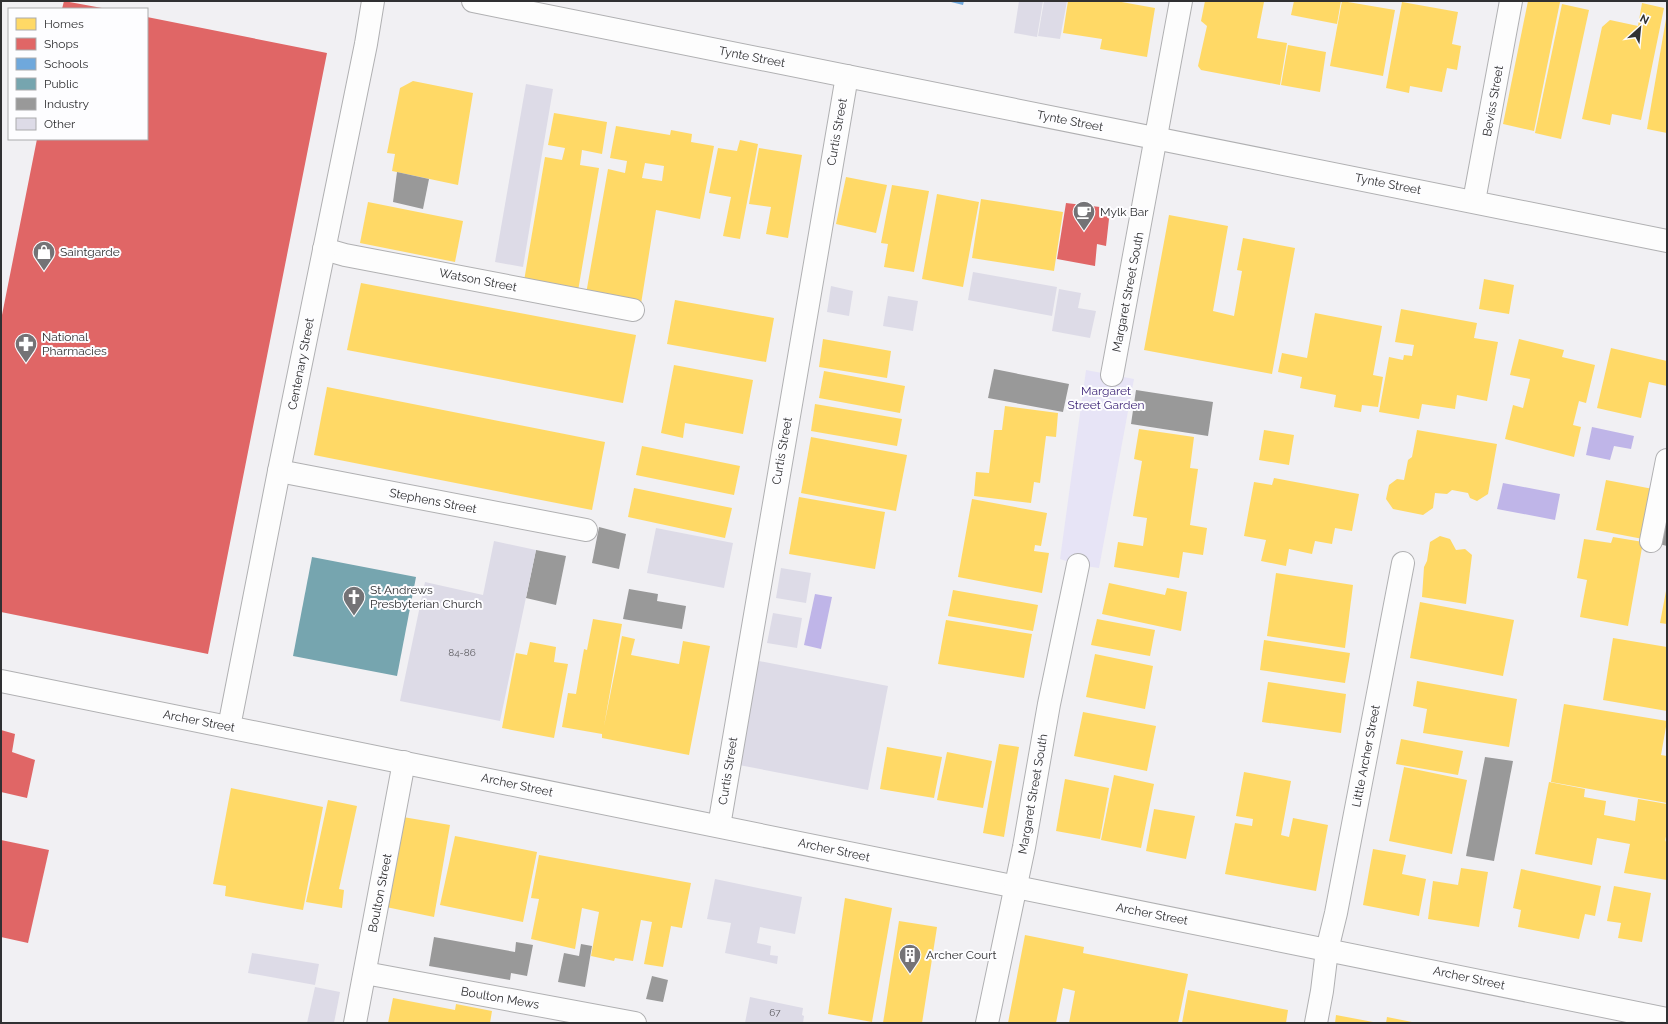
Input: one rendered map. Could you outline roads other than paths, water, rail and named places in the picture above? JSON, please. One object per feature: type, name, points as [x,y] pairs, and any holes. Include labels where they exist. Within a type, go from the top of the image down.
[{"type":"street","name":"Centenary Street","points":[[229,727],[279,471],[366,44],[373,1]]},
{"type":"street","name":"Tynte Street","points":[[473,1],[1667,241]]},
{"type":"street","name":"Margaret Street South","points":[[1112,375],[1182,1]]},
{"type":"street","name":"Beviss Street","points":[[1474,201],[1511,1]]},
{"type":"street","name":"Curtis Street","points":[[719,826],[847,76]]},
{"type":"street","name":"Watson Street","points":[[324,249],[345,255],[633,310]]},
{"type":"street","points":[[1651,541],[1667,460]]},
{"type":"street","name":"Stephens Street","points":[[279,471],[586,530]]},
{"type":"street","name":"Little Archer Street","points":[[1316,1023],[1327,950],[1336,913],[1404,563]]},
{"type":"street","name":"Margaret Street South","points":[[987,1023],[1015,886],[1049,704],[1078,565]]},
{"type":"street","name":"Archer Street","points":[[1,682],[404,762],[1667,1018]]},
{"type":"street","name":"Boulton Street","points":[[355,1023],[404,762]]},
{"type":"street","name":"Boulton Mews","points":[[365,973],[635,1023]]},
{"type":"place","name":"Mylk Bar","points":[[1084,232]]},
{"type":"place","name":"Saintgarde","points":[[44,272]]},
{"type":"place","name":"National Pharmacies","points":[[26,364]]},
{"type":"place","name":"St Andrews Presbyterian Church","points":[[354,616]]},
{"type":"place","name":"Archer Court","points":[[910,974]]},
{"type":"park label","name":"Margaret Street Garden","points":[[1106,398]]}]
